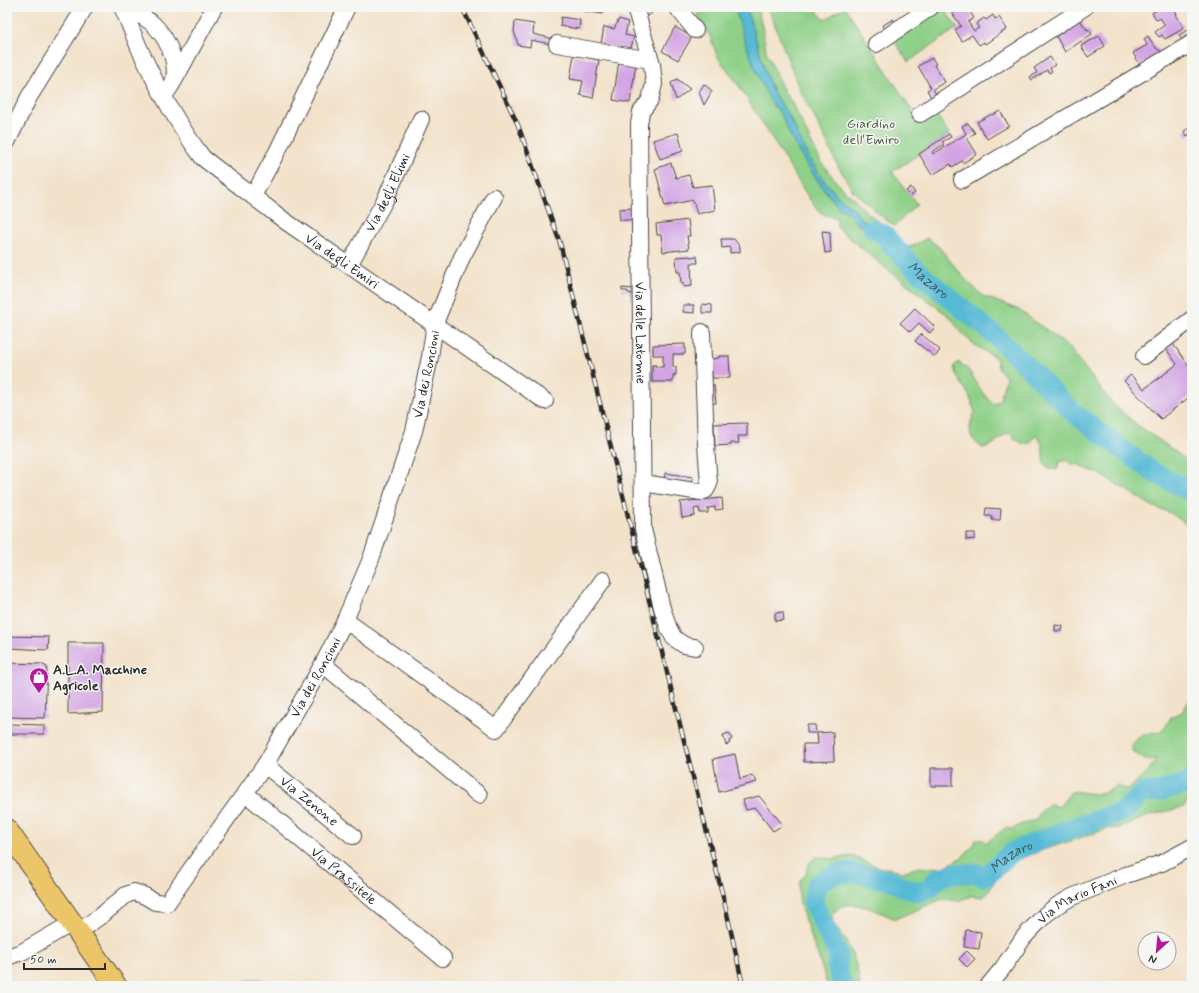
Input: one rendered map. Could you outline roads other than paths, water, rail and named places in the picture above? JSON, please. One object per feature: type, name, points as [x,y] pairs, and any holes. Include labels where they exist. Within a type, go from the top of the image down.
[{"type":"main road","points":[[7,830],[116,986]]},
{"type":"street","points":[[7,142],[29,97],[85,7]]},
{"type":"street","name":"Via degli Emiri","points":[[124,7],[136,12],[153,23],[170,49],[176,67],[173,82],[164,96]]},
{"type":"street","name":"Via degli Emiri","points":[[124,7],[141,52],[164,96],[194,146],[203,158],[285,221],[545,401]]},
{"type":"street","points":[[173,82],[214,7]]},
{"type":"street","points":[[253,196],[278,150],[346,7]]},
{"type":"street","name":"Via delle Latomie","points":[[635,7],[651,60],[654,84],[650,100],[641,112],[639,124],[643,530],[662,608],[669,629],[674,638],[684,645],[694,647]]},
{"type":"street","points":[[677,7],[695,30]]},
{"type":"street","points":[[876,44],[930,7]]},
{"type":"street","points":[[920,114],[1085,7]]},
{"type":"street","points":[[962,180],[1192,42]]},
{"type":"street","points":[[557,44],[651,60]]},
{"type":"street","name":"Via degli Elimi","points":[[349,265],[385,200],[421,119]]},
{"type":"street","name":"Via dei Roncioni","points":[[75,927],[102,914],[126,894],[134,892],[155,902],[167,903],[265,764],[323,664],[345,620],[370,559],[414,431],[430,357],[434,324],[462,257],[494,197]]},
{"type":"street","points":[[1144,356],[1192,319]]},
{"type":"street","points":[[643,483],[701,492],[706,490],[708,484],[702,332]]},
{"type":"street","points":[[345,620],[496,729],[603,580]]},
{"type":"street","points":[[323,664],[479,795]]},
{"type":"street","name":"Via Zenone","points":[[265,764],[353,836]]},
{"type":"street","name":"Via Prassitele","points":[[245,793],[442,958]]},
{"type":"street","name":"Via Mario Fani","points":[[988,986],[1024,937],[1058,904],[1126,875],[1162,863],[1192,847]]},
{"type":"street","points":[[7,957],[22,952],[75,927]]},
{"type":"water","name":"Mazaro","points":[[735,7],[746,7],[767,77],[774,94],[789,116],[808,157],[822,178],[839,198],[854,209],[861,219],[886,234],[893,246],[884,242],[881,236],[862,227],[848,213],[840,209],[807,165],[793,141],[782,116],[770,100],[759,77],[745,42]]},
{"type":"waterway","name":"Mazaro","points":[[873,229],[885,235],[893,246],[918,272],[996,336],[1076,415],[1153,472],[1192,492]]},
{"type":"waterway","name":"Mazaro","points":[[842,986],[837,966],[838,954],[813,903],[816,886],[825,879],[836,874],[849,872],[893,881],[903,887],[919,892],[930,888],[937,879],[950,874],[975,873],[983,877],[988,875],[1014,851],[1067,830],[1125,811],[1144,793],[1160,791],[1187,784],[1192,779]]},
{"type":"railway","points":[[462,7],[518,125],[560,243],[726,909],[743,986]]},
{"type":"place","name":"A.L.A. Macchine Agricole","points":[[39,694]]},
{"type":"park label","name":"Giardino dell'Emiro","points":[[871,132]]}]
